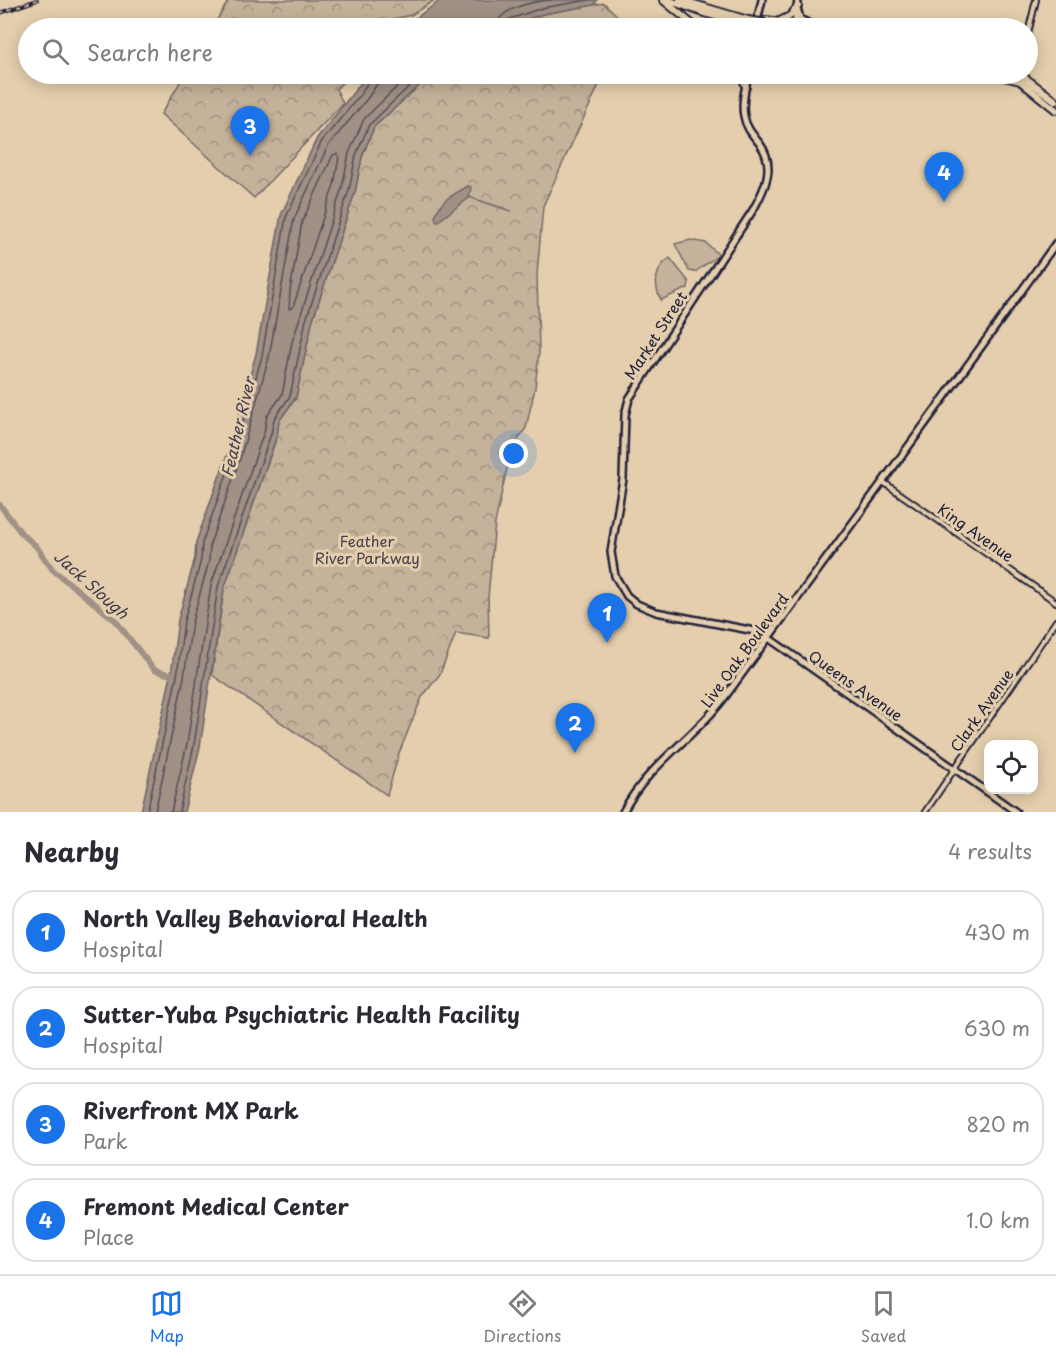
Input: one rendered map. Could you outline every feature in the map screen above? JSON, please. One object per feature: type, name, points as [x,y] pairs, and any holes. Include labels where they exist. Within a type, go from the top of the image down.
[{"type":"highway","points":[[663,0],[685,18]]},
{"type":"highway","points":[[668,0],[704,14],[733,18]]},
{"type":"highway","points":[[680,0],[739,18]]},
{"type":"highway","points":[[786,18],[798,3]]},
{"type":"highway","points":[[1025,84],[1056,110]]},
{"type":"highway","points":[[1029,84],[1056,101]]},
{"type":"main road","points":[[758,18],[762,0]]},
{"type":"main road","points":[[795,18],[798,3]]},
{"type":"main road","points":[[798,3],[800,18]]},
{"type":"main road","name":"Market Street","points":[[668,615],[649,610],[632,600],[618,583],[613,569],[612,545],[623,479],[625,411],[634,388],[762,194],[768,176],[768,164],[761,146],[746,124],[743,104],[746,87]]},
{"type":"main road","name":"Live Oak Boulevard","points":[[623,812],[652,770],[713,713],[875,493],[874,489],[882,482],[1056,243]]},
{"type":"main road","name":"Queens Avenue","points":[[668,615],[753,629],[1016,812]]},
{"type":"street","points":[[1032,18],[1036,0]]},
{"type":"street","name":"King Avenue","points":[[882,482],[1056,602]]},
{"type":"street","name":"Clark Avenue","points":[[925,812],[1056,621]]},
{"type":"green space","points":[[229,0],[435,0],[411,15],[398,18],[218,18]]},
{"type":"green space","points":[[604,3],[620,18],[531,18]]},
{"type":"green space","points":[[179,84],[341,84],[336,89],[343,103],[254,198],[161,114]]},
{"type":"green space","name":"Feather River Parkway","points":[[421,84],[599,84],[543,206],[537,275],[539,352],[535,388],[526,428],[511,450],[495,523],[488,597],[489,638],[456,633],[440,674],[422,697],[399,753],[387,795],[212,675],[224,589],[277,436],[279,421],[296,398],[312,322],[355,192],[362,157],[374,127]]},
{"type":"green space","points":[[690,240],[706,243],[719,255],[695,272],[689,271],[675,244]]},
{"type":"green space","points":[[670,258],[689,282],[688,288],[661,300],[656,282],[658,271]]},
{"type":"water","points":[[441,0],[597,0],[594,5],[531,18],[416,18]]},
{"type":"water","name":"Feather River","points":[[360,84],[421,84],[374,127],[362,157],[355,192],[312,322],[296,397],[279,421],[277,435],[224,589],[200,747],[184,812],[141,812],[171,675],[178,620],[195,558],[196,542],[227,455],[256,354],[281,215],[317,138]]},
{"type":"water","points":[[468,186],[471,187],[469,198],[437,222],[435,217],[440,206],[448,198]]},
{"type":"waterway","points":[[469,197],[511,211]]},
{"type":"waterway","name":"Jack Slough","points":[[0,505],[22,534],[36,546],[53,570],[115,620],[154,670],[171,675]]},
{"type":"railway","points":[[0,13],[37,0]]},
{"type":"place","name":"Riverfront MX Park","points":[[250,156]]},
{"type":"place","name":"Fremont Medical Center","points":[[944,202]]},
{"type":"place","name":"North Valley Behavioral Health","points":[[607,643]]},
{"type":"place","name":"Sutter-Yuba Psychiatric Health Facility","points":[[575,753]]}]
